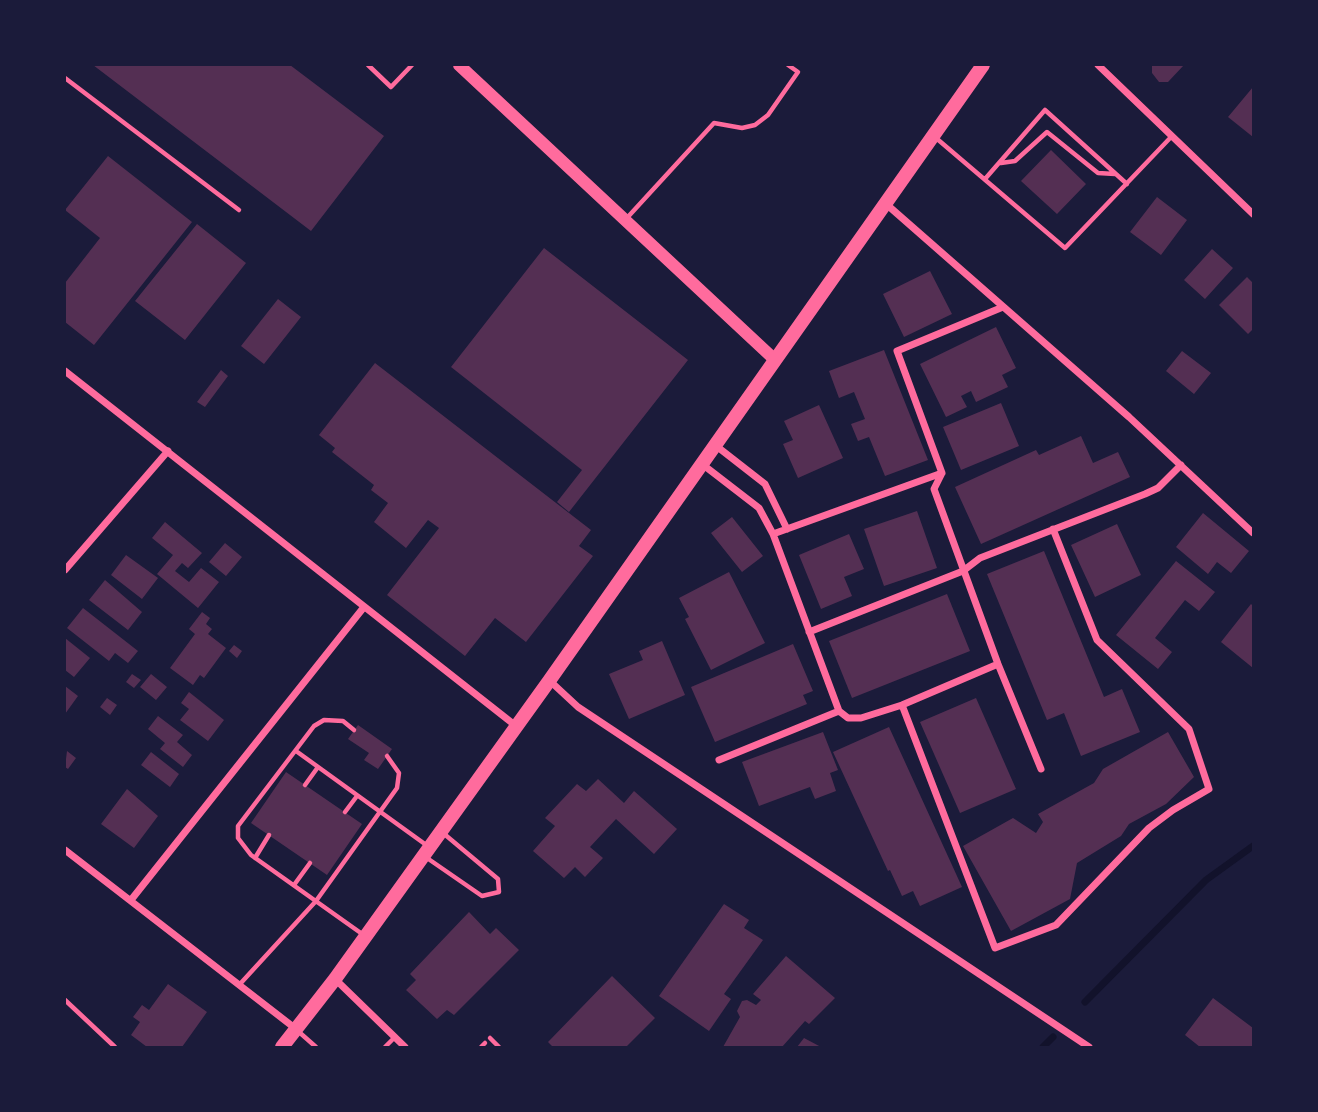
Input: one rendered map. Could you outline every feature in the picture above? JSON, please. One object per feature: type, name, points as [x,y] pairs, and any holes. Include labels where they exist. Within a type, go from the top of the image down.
[{"type":"main road","points":[[282,1047],[335,979],[549,681],[983,65]]},
{"type":"street","points":[[459,65],[774,359]]},
{"type":"street","points":[[1098,65],[1253,214]]},
{"type":"street","points":[[885,202],[1181,465],[1253,533]]},
{"type":"street","points":[[1003,307],[897,351],[942,473],[934,489],[998,664],[1041,769]]},
{"type":"street","points":[[65,371],[516,726]]},
{"type":"street","points":[[715,445],[765,484],[786,529]]},
{"type":"street","points":[[65,570],[168,451]]},
{"type":"street","points":[[702,464],[759,508],[773,534],[839,711],[848,718],[861,718],[902,705],[998,664]]},
{"type":"street","points":[[809,632],[963,570],[980,558],[1158,488],[1181,465]]},
{"type":"street","points":[[773,534],[942,473]]},
{"type":"street","points":[[902,705],[995,948],[1056,925],[1149,828],[1209,789],[1189,729],[1097,640],[1053,529]]},
{"type":"street","points":[[131,900],[364,607]]},
{"type":"street","points":[[549,681],[578,707],[1089,1047]]},
{"type":"street","points":[[719,760],[839,711]]},
{"type":"street","points":[[66,853],[131,900],[296,1029]]},
{"type":"street","points":[[335,979],[405,1047]]},
{"type":"lane","points":[[368,65],[391,87],[412,65]]},
{"type":"lane","points":[[626,220],[714,123],[742,128],[755,125],[768,115],[798,72],[788,65]]},
{"type":"lane","points":[[65,78],[239,210]]},
{"type":"lane","points":[[985,179],[1045,110],[1127,184]]},
{"type":"lane","points":[[999,163],[1015,161],[1047,131],[1098,173],[1116,174]]},
{"type":"lane","points":[[933,135],[1065,248],[1172,136]]},
{"type":"lane","points":[[354,730],[343,721],[324,720],[314,726],[238,826],[238,838],[255,858],[366,936]]},
{"type":"lane","points":[[296,751],[482,895],[499,892],[498,879],[440,831]]},
{"type":"lane","points":[[240,984],[316,901],[397,788],[399,774],[387,756]]},
{"type":"lane","points":[[304,785],[318,767]]},
{"type":"lane","points":[[345,812],[357,796]]},
{"type":"lane","points":[[255,858],[270,835]]},
{"type":"lane","points":[[294,885],[310,863]]},
{"type":"lane","points":[[65,1000],[115,1047]]},
{"type":"lane","points":[[296,1029],[316,1047]]},
{"type":"lane","points":[[385,1047],[395,1037]]},
{"type":"lane","points":[[490,1038],[499,1047]]},
{"type":"building","points":[[93,65],[290,65],[384,136],[311,231]]},
{"type":"building","points":[[1152,65],[1184,65],[1168,82],[1159,82],[1152,73]]},
{"type":"building","points":[[1253,87],[1253,137],[1228,117]]},
{"type":"building","points":[[1051,150],[1086,184],[1057,214],[1021,181]]},
{"type":"building","points":[[108,156],[192,222],[94,345],[65,322],[65,283],[100,238],[65,210]]},
{"type":"building","points":[[1157,197],[1187,220],[1161,255],[1130,232]]},
{"type":"building","points":[[197,224],[246,263],[185,340],[135,301]]},
{"type":"building","points":[[544,248],[688,360],[569,512],[557,502],[582,470],[451,367]]},
{"type":"building","points":[[1212,249],[1233,268],[1205,299],[1184,280]]},
{"type":"building","points":[[930,271],[952,314],[904,337],[883,294]]},
{"type":"building","points":[[1247,277],[1253,283],[1253,329],[1248,334],[1219,305]]},
{"type":"building","points":[[278,299],[301,317],[264,364],[241,346]]},
{"type":"building","points":[[996,327],[1016,368],[1002,375],[1008,387],[976,402],[971,391],[961,396],[967,407],[946,417],[920,364]]},
{"type":"building","points":[[884,350],[928,460],[885,476],[869,437],[858,441],[851,424],[865,419],[854,392],[839,398],[829,371]]},
{"type":"building","points":[[1182,351],[1211,373],[1194,394],[1166,371]]},
{"type":"building","points":[[375,363],[591,530],[579,546],[593,556],[526,642],[495,618],[465,656],[387,595],[439,528],[428,520],[406,548],[374,522],[388,503],[371,490],[374,485],[332,452],[335,448],[319,435]]},
{"type":"building","points":[[221,370],[228,376],[205,407],[197,402]]},
{"type":"building","points":[[1001,403],[1019,446],[961,470],[943,427]]},
{"type":"building","points":[[819,405],[843,458],[798,478],[783,444],[793,440],[784,421]]},
{"type":"building","points":[[1081,436],[1093,463],[1118,452],[1130,477],[981,544],[955,487],[1036,450],[1039,455]]},
{"type":"building","points":[[917,511],[937,568],[884,586],[864,529]]},
{"type":"building","points":[[1203,513],[1249,551],[1231,573],[1217,562],[1208,574],[1176,547]]},
{"type":"building","points":[[732,517],[763,556],[742,572],[711,533]]},
{"type":"building","points":[[165,522],[202,553],[188,568],[182,563],[175,571],[189,582],[201,568],[219,582],[198,608],[157,574],[173,555],[152,538]]},
{"type":"building","points":[[1117,524],[1141,575],[1095,597],[1071,545]]},
{"type":"building","points":[[849,534],[864,569],[844,577],[852,596],[821,609],[799,555]]},
{"type":"building","points":[[225,543],[242,557],[226,576],[209,562]]},
{"type":"building","points":[[1044,551],[1104,697],[1122,689],[1140,732],[1081,756],[1064,713],[1047,720],[987,574]]},
{"type":"building","points":[[126,555],[158,578],[142,599],[111,575]]},
{"type":"building","points":[[1176,561],[1215,592],[1199,611],[1185,600],[1155,638],[1172,652],[1158,669],[1116,635]]},
{"type":"building","points":[[729,572],[765,643],[711,670],[685,619],[689,617],[679,598]]},
{"type":"building","points":[[105,580],[142,612],[128,630],[89,600]]},
{"type":"building","points":[[947,594],[970,651],[852,698],[829,641]]},
{"type":"building","points":[[1251,604],[1253,606],[1253,668],[1221,642]]},
{"type":"building","points":[[83,608],[138,651],[128,663],[115,653],[109,661],[67,628]]},
{"type":"building","points":[[202,612],[210,618],[206,624],[212,629],[208,634],[226,648],[204,678],[200,675],[193,685],[170,668],[195,634],[189,629]]},
{"type":"building","points":[[65,638],[90,658],[74,677],[65,670]]},
{"type":"building","points":[[662,641],[685,695],[629,719],[609,674],[643,660],[639,651]]},
{"type":"building","points":[[793,644],[813,691],[803,695],[807,704],[715,742],[691,687]]},
{"type":"building","points":[[234,645],[242,651],[237,658],[229,651]]},
{"type":"building","points":[[132,674],[141,680],[134,688],[126,682]]},
{"type":"building","points":[[151,674],[167,687],[156,700],[140,687]]},
{"type":"building","points":[[65,686],[78,696],[65,714]]},
{"type":"building","points":[[189,692],[224,720],[208,741],[180,720],[189,709],[181,703]]},
{"type":"building","points":[[107,698],[117,705],[110,715],[100,707]]},
{"type":"building","points":[[976,698],[1016,789],[960,813],[920,722]]},
{"type":"building","points":[[158,716],[183,735],[177,742],[192,755],[183,767],[160,749],[165,743],[148,729]]},
{"type":"building","points":[[358,725],[392,749],[378,769],[364,760],[369,753],[348,739]]},
{"type":"building","points":[[889,727],[962,887],[920,906],[913,891],[902,896],[833,752]]},
{"type":"building","points":[[823,732],[838,770],[830,773],[836,791],[815,799],[810,787],[759,806],[742,762]]},
{"type":"building","points":[[1168,732],[1194,777],[1166,804],[1129,824],[1121,836],[1077,863],[1070,899],[1011,931],[963,846],[1013,818],[1036,833],[1043,822],[1038,814],[1094,783],[1103,769]]},
{"type":"building","points":[[67,751],[76,758],[68,769],[65,767]]},
{"type":"building","points":[[151,752],[179,774],[170,787],[141,765]]},
{"type":"building","points":[[286,772],[362,824],[327,875],[251,823]]},
{"type":"building","points":[[598,779],[624,803],[634,791],[677,829],[654,854],[616,819],[590,847],[603,858],[585,877],[575,867],[564,878],[533,851],[555,826],[545,818],[577,784],[586,791]]},
{"type":"building","points":[[127,789],[158,816],[134,848],[101,824]]},
{"type":"building","points":[[724,904],[749,920],[744,928],[763,940],[724,994],[731,999],[709,1031],[659,996]]},
{"type":"building","points":[[469,912],[490,934],[496,928],[519,950],[454,1015],[447,1010],[437,1019],[406,990],[416,980],[410,974]]},
{"type":"building","points":[[786,956],[835,998],[809,1024],[805,1021],[782,1047],[723,1047],[740,1017],[737,1011],[742,1001],[747,1000],[756,1005],[761,1000],[753,994]]},
{"type":"building","points":[[612,976],[655,1018],[626,1047],[553,1047],[548,1042]]},
{"type":"building","points":[[168,984],[207,1012],[182,1047],[147,1047],[131,1035],[140,1022],[133,1017],[142,1005],[149,1010]]},
{"type":"building","points":[[1213,998],[1253,1028],[1253,1047],[1200,1047],[1185,1035]]},
{"type":"building","points":[[804,1038],[821,1047],[797,1047]]},
{"type":"waterway","points":[[1085,1002],[1206,880],[1253,846]]},
{"type":"waterway","points":[[1043,1047],[1053,1037]]}]
